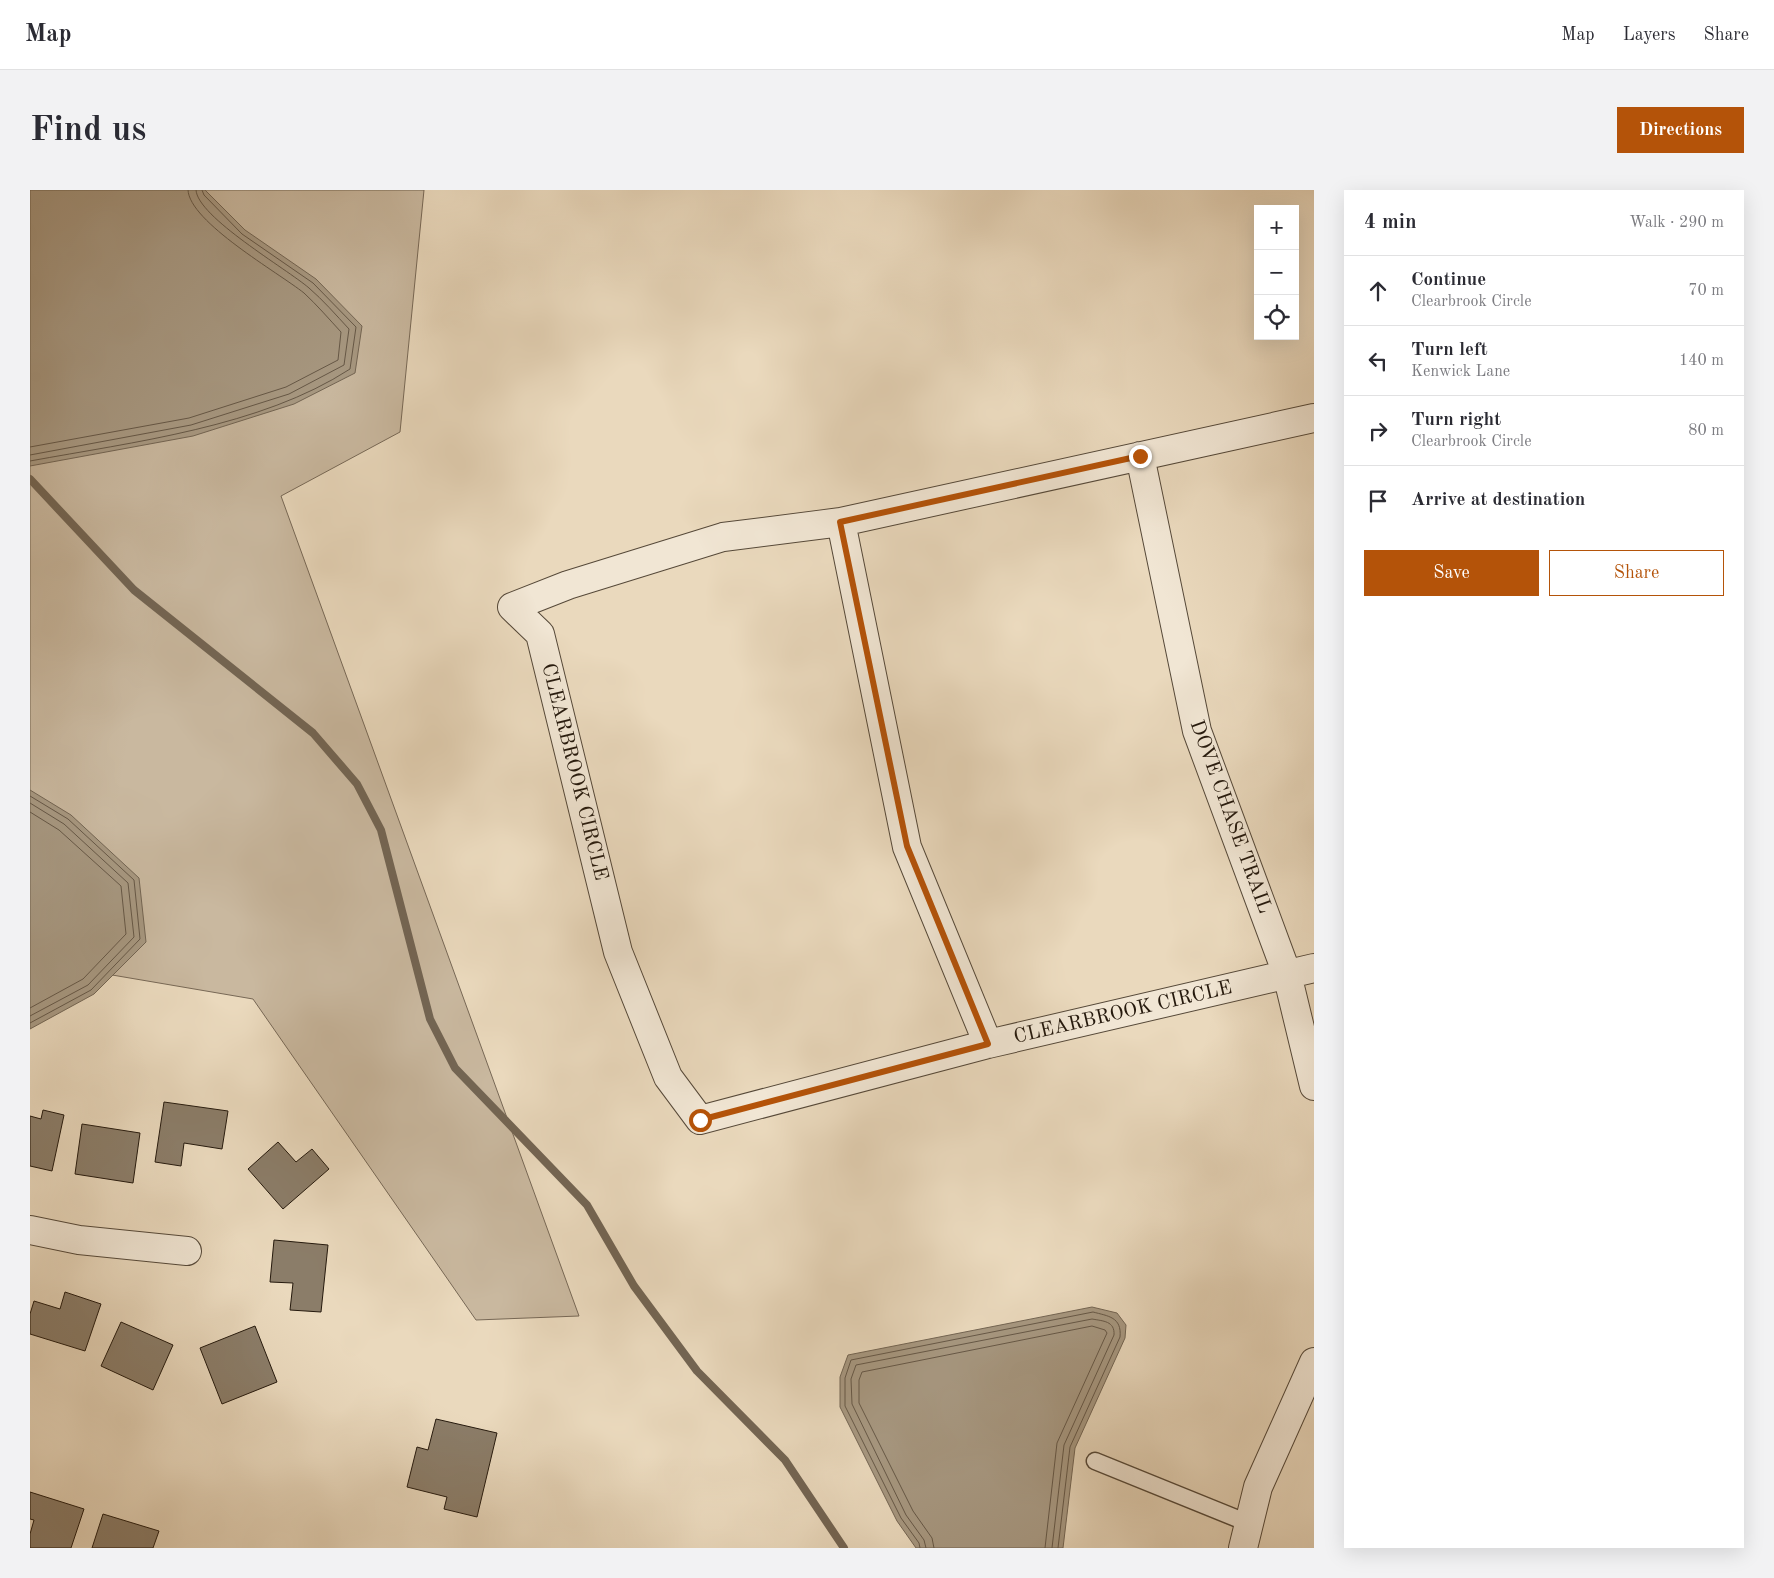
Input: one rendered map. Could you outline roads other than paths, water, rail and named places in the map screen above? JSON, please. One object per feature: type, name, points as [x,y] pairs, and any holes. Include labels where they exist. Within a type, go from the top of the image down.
[{"type":"street","name":"CLEARBROOK CIRCLE","points":[[1314,418],[840,522],[723,537],[568,585],[512,607],[540,634],[618,952],[668,1077],[700,1120],[988,1044],[1314,968]]},
{"type":"street","name":"DOVE CHASE TRAIL","points":[[1140,456],[1196,731],[1287,974],[1314,1086]]},
{"type":"street","points":[[840,522],[907,846],[988,1044]]},
{"type":"street","points":[[30,1230],[79,1240],[187,1251]]},
{"type":"street","points":[[1246,1535],[1258,1487],[1314,1362]]},
{"type":"lane","points":[[1095,1461],[1246,1535]]},
{"type":"water","points":[[30,190],[205,190],[245,230],[316,279],[362,326],[355,373],[294,404],[193,436],[30,466]]},
{"type":"water","points":[[30,790],[71,815],[139,878],[146,942],[94,994],[30,1029]]},
{"type":"water","points":[[1092,1307],[1117,1313],[1126,1325],[1125,1338],[1075,1448],[1063,1548],[916,1548],[897,1521],[840,1407],[840,1377],[848,1355]]},
{"type":"waterway","points":[[30,479],[134,590],[313,733],[357,784],[381,830],[430,1019],[455,1068],[587,1205],[634,1286],[697,1371],[785,1460],[844,1548]]}]
